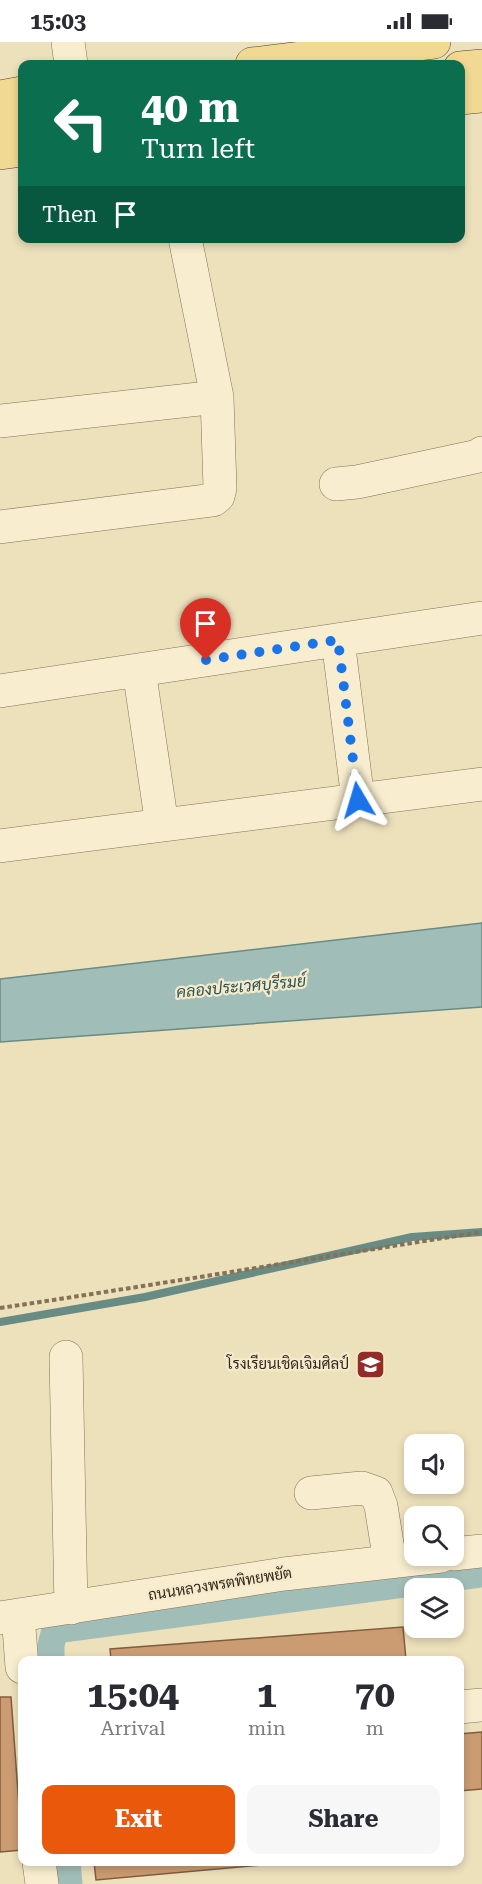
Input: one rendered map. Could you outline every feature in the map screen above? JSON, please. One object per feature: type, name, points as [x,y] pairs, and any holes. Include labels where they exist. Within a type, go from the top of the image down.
[{"type":"main road","points":[[295,60],[413,49]]},
{"type":"main road","points":[[465,68],[482,66]]},
{"type":"main road","points":[[0,96],[18,94]]},
{"type":"main road","points":[[465,98],[482,96]]},
{"type":"main road","points":[[465,116],[482,114]]},
{"type":"main road","points":[[0,124],[18,122]]},
{"type":"main road","points":[[0,153],[18,151]]},
{"type":"main road","points":[[0,172],[18,170]]},
{"type":"street","points":[[68,42],[70,60]]},
{"type":"street","points":[[0,527],[213,500],[219,496],[217,397],[186,243]]},
{"type":"street","points":[[0,421],[217,397]]},
{"type":"street","points":[[336,484],[357,482],[479,456],[482,453]]},
{"type":"street","points":[[0,691],[482,618]]},
{"type":"street","points":[[338,640],[358,800]]},
{"type":"street","points":[[139,670],[162,825]]},
{"type":"street","points":[[0,846],[482,784]]},
{"type":"street","points":[[66,1357],[71,1608]]},
{"type":"street","points":[[312,1493],[362,1488],[376,1493],[381,1506],[390,1562]]},
{"type":"street","points":[[464,1553],[482,1551]]},
{"type":"street","name":"ถนนหลวงพรตพิทยพยัต","points":[[9,1616],[284,1574],[404,1560]]},
{"type":"street","points":[[9,1616],[19,1656]]},
{"type":"street","points":[[464,1707],[482,1705]]},
{"type":"street","points":[[40,1866],[42,1884]]},
{"type":"path","points":[[0,1308],[482,1232]]},
{"type":"water","name":"คลองประเวศบุรีรมย์","points":[[482,923],[482,1007],[0,1042],[0,979]]},
{"type":"building","points":[[403,1627],[406,1656],[111,1656],[110,1649]]},
{"type":"building","points":[[0,1697],[11,1697],[18,1794],[18,1850],[0,1852]]},
{"type":"building","points":[[482,1732],[482,1789],[464,1791],[464,1734]]},
{"type":"building","points":[[94,1866],[250,1866],[96,1880]]},
{"type":"waterway","points":[[0,1322],[145,1297],[412,1237],[482,1232]]},
{"type":"waterway","points":[[51,1656],[55,1630],[482,1574]]},
{"type":"waterway","points":[[67,1866],[69,1884]]},
{"type":"place","name":"โรงเรียนเชิดเจิมศิลป์","points":[[370,1364]]},
{"type":"route","points":[[206,660],[338,640],[358,800]]}]
